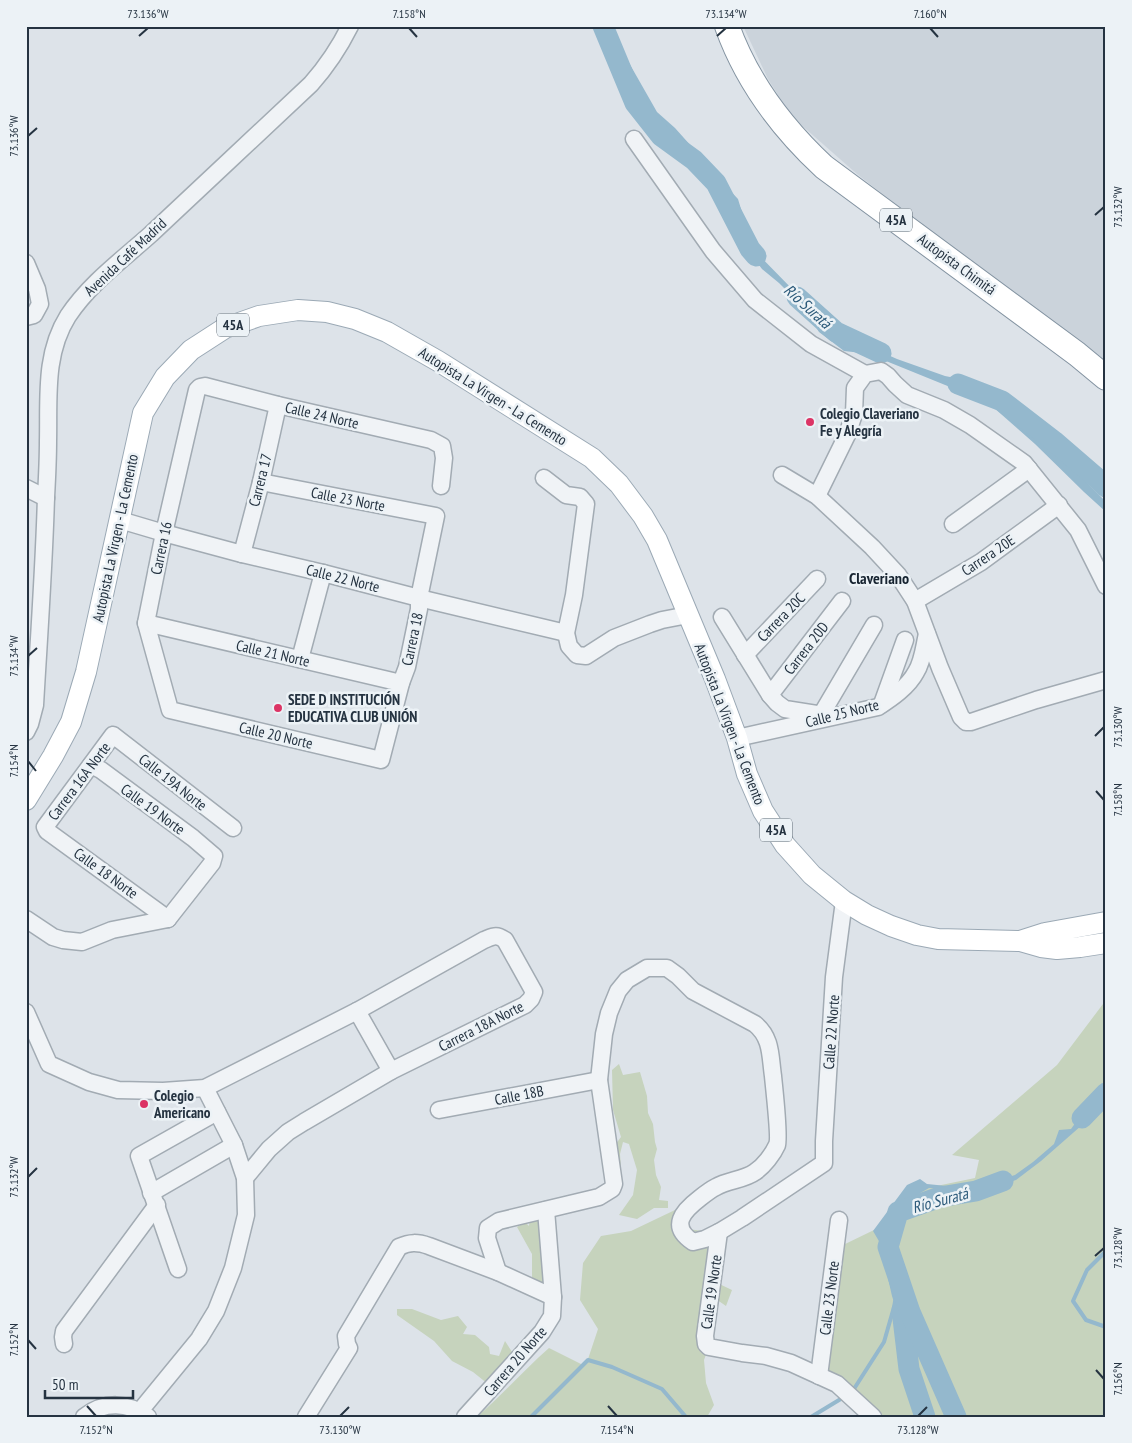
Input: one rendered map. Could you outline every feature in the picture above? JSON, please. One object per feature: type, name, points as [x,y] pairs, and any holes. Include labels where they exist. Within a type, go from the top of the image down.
[{"type":"highway","name":"Autopista Chimitá","points":[[726,26],[733,44],[756,88],[789,132],[824,168],[1077,354],[1106,378]]},
{"type":"main road","name":"Autopista La Virgen - La Cemento","points":[[26,800],[71,722],[86,672],[143,413],[165,377],[191,350],[225,328],[259,316],[298,310],[327,312],[355,319],[387,332],[430,356],[592,458],[619,484],[643,516],[657,540],[715,679],[737,738],[747,774],[763,811],[785,845],[812,875],[844,901],[892,926],[938,940],[1020,941],[1041,947],[1058,949],[1106,943]]},
{"type":"main road","name":"Autopista La Virgen - La Cemento","points":[[1020,941],[1045,933],[1106,922]]},
{"type":"street","name":"Avenida Café Madrid","points":[[26,732],[35,705],[46,498],[48,379],[56,343],[68,316],[108,270],[149,236],[311,84],[336,52],[350,26]]},
{"type":"street","points":[[634,139],[713,251],[755,300],[811,344],[865,374],[881,371],[907,395],[921,399],[970,425],[1024,463],[1078,530],[1106,586]]},
{"type":"street","points":[[26,263],[40,304],[34,315],[26,317]]},
{"type":"street","points":[[817,496],[848,435],[854,414],[855,388],[865,374]]},
{"type":"street","name":"Calle 24 Norte","points":[[200,387],[205,386],[278,405],[431,440],[442,446],[444,458],[441,486]]},
{"type":"street","name":"Carrera 16","points":[[170,710],[146,623],[164,533],[200,387]]},
{"type":"street","name":"Carrera 17","points":[[242,554],[261,482],[278,405]]},
{"type":"street","points":[[953,524],[1029,469]]},
{"type":"street","points":[[782,475],[817,496],[872,547],[898,575],[915,601],[961,717],[966,722],[1106,680]]},
{"type":"street","points":[[544,478],[566,495],[580,498],[586,504],[574,595],[566,633],[569,646],[577,655],[586,656],[614,638],[662,620],[688,615]]},
{"type":"street","name":"Calle 23 Norte","points":[[261,482],[436,516]]},
{"type":"street","points":[[26,488],[46,498]]},
{"type":"street","name":"Carrera 20E","points":[[915,601],[981,562],[1058,505]]},
{"type":"street","name":"Carrera 18","points":[[381,760],[407,667],[436,516]]},
{"type":"street","name":"Calle 22 Norte","points":[[120,520],[242,554],[323,572],[419,598],[566,633]]},
{"type":"street","points":[[300,659],[323,572]]},
{"type":"street","name":"Carrera 20C","points":[[745,655],[817,579]]},
{"type":"street","name":"Carrera 20D","points":[[770,695],[842,602]]},
{"type":"street","points":[[722,617],[770,695],[785,709],[821,715],[850,712]]},
{"type":"street","name":"Calle 21 Norte","points":[[146,623],[401,683]]},
{"type":"street","points":[[821,715],[874,625]]},
{"type":"street","name":"Calle 25 Norte","points":[[737,738],[878,706],[893,698],[916,673],[921,661],[927,634]]},
{"type":"street","points":[[882,704],[905,640]]},
{"type":"street","name":"Calle 20 Norte","points":[[170,710],[381,760]]},
{"type":"street","name":"Carrera 16A Norte","points":[[45,827],[113,735]]},
{"type":"street","name":"Calle 19A Norte","points":[[113,735],[233,828]]},
{"type":"street","name":"Calle 19 Norte","points":[[91,765],[101,770],[193,838],[214,856],[212,862],[168,919]]},
{"type":"street","name":"Calle 18 Norte","points":[[45,827],[47,831],[168,919]]},
{"type":"street","name":"Calle 22 Norte","points":[[719,1232],[824,1163],[834,977],[844,901]]},
{"type":"street","points":[[26,919],[53,937],[82,942],[112,930],[168,919]]},
{"type":"street","name":"Carrera 18A Norte","points":[[205,1088],[357,1011],[494,936],[500,936],[505,940],[534,992],[531,999],[525,1005],[391,1071],[288,1132],[269,1150],[245,1178]]},
{"type":"street","points":[[498,1272],[486,1238],[488,1228],[498,1221],[599,1197],[612,1189],[614,1184],[600,1080],[604,1034],[609,1013],[618,991],[628,980],[647,968],[667,968],[693,991],[755,1024],[763,1030],[768,1041],[778,1143],[768,1160],[755,1172],[716,1186],[690,1206],[680,1218],[680,1228],[686,1237],[693,1242],[705,1239],[719,1232]]},
{"type":"street","points":[[357,1011],[391,1071]]},
{"type":"street","points":[[26,1012],[49,1064],[89,1082],[118,1090],[163,1091],[205,1088],[234,1145],[245,1178],[246,1214],[234,1268],[216,1311],[199,1339],[144,1414],[133,1408],[117,1405],[104,1406],[84,1417]]},
{"type":"street","name":"Calle 18B","points":[[439,1110],[600,1080]]},
{"type":"street","points":[[178,1269],[139,1156],[217,1112]]},
{"type":"street","points":[[64,1344],[62,1336],[64,1331],[154,1199],[234,1145]]},
{"type":"street","name":"Carrera 20 Norte","points":[[465,1417],[542,1332],[552,1316],[553,1297],[546,1210]]},
{"type":"street","name":"Calle 23 Norte","points":[[819,1376],[839,1220]]},
{"type":"street","name":"Calle 19 Norte","points":[[719,1232],[705,1336],[706,1344],[709,1347],[766,1356],[791,1363],[837,1384],[873,1417]]},
{"type":"street","points":[[306,1417],[349,1348],[346,1336],[399,1247],[407,1243],[418,1242],[498,1272],[553,1297]]},
{"type":"shaded area","points":[[743,26],[1106,26],[1106,371],[857,174],[791,116],[768,79]]},
{"type":"green space","points":[[1106,1000],[1106,1417],[873,1417],[822,1374],[841,1246],[874,1230],[922,1189],[975,1178],[979,1160],[952,1155],[1057,1065]]},
{"type":"green space","points":[[619,1064],[623,1075],[640,1072],[647,1096],[648,1113],[653,1124],[657,1149],[654,1160],[656,1175],[661,1187],[659,1200],[668,1201],[668,1208],[654,1208],[637,1219],[619,1215],[633,1195],[637,1170],[629,1144],[623,1142],[620,1154],[621,1168],[615,1145],[621,1137],[613,1110],[612,1070]]},
{"type":"green space","points":[[692,1206],[680,1228],[703,1231],[722,1254],[713,1281],[732,1290],[726,1306],[713,1297],[711,1341],[704,1360],[706,1383],[714,1405],[707,1417],[477,1417],[549,1348],[583,1365],[587,1362],[598,1329],[580,1300],[583,1263],[601,1236],[631,1231],[675,1210]]},
{"type":"green space","points":[[538,1215],[549,1281],[541,1287],[532,1277],[532,1254],[517,1227],[525,1222],[529,1226],[530,1217]]},
{"type":"green space","points":[[397,1309],[412,1309],[441,1320],[458,1316],[467,1327],[463,1334],[475,1335],[489,1347],[490,1354],[499,1356],[505,1341],[514,1355],[488,1384],[473,1372],[452,1361],[434,1341],[397,1315]]},
{"type":"water","points":[[600,26],[608,26],[657,112],[692,147],[697,168],[720,180],[738,199],[744,219],[751,229],[749,245],[813,309],[825,327],[897,359],[945,376],[965,380],[988,396],[1075,470],[1106,502],[1106,512],[993,407],[955,389],[886,361],[862,353],[844,351],[819,332],[803,307],[762,269],[747,249],[735,216],[716,192],[673,149],[675,134],[659,127],[654,113],[633,85]]},
{"type":"water","points":[[1099,1096],[1106,1096],[1106,1104],[1041,1161],[1016,1180],[988,1189],[971,1191],[929,1188],[915,1196],[890,1220],[886,1234],[894,1288],[900,1302],[908,1304],[917,1316],[915,1330],[943,1391],[951,1417],[947,1417],[940,1388],[921,1354],[908,1324],[899,1318],[892,1296],[883,1248],[873,1231],[907,1185],[920,1179],[927,1184],[957,1187],[983,1185],[1015,1175],[1054,1144],[1059,1130],[1071,1129]]},
{"type":"waterway","name":"Río Suratá","points":[[603,26],[635,103],[661,136],[694,160],[716,183],[750,249],[756,256]]},
{"type":"waterway","name":"Río Suratá","points":[[797,297],[836,332],[881,353]]},
{"type":"waterway","name":"Río Suratá","points":[[958,384],[1002,401],[1054,441],[1106,487]]},
{"type":"waterway","name":"Río Suratá","points":[[1082,1118],[1106,1093]]},
{"type":"waterway","name":"Río Suratá","points":[[956,1417],[910,1312],[888,1247],[898,1212],[940,1197],[976,1191],[1003,1181]]},
{"type":"waterway","points":[[1106,1251],[1087,1270],[1073,1301],[1086,1320],[1106,1327]]},
{"type":"waterway","points":[[852,1392],[884,1342],[899,1280]]},
{"type":"waterway","points":[[902,1310],[909,1369],[925,1417]]},
{"type":"waterway","points":[[531,1417],[588,1360],[612,1367],[662,1389],[686,1417]]},
{"type":"waterway","points":[[811,1417],[844,1397]]},
{"type":"place","name":"Colegio Claveriano Fe y Alegría","points":[[810,422]]},
{"type":"place","name":"SEDE D INSTITUCIÓN EDUCATIVA CLUB UNIÓN","points":[[278,708]]},
{"type":"place","name":"Colegio Americano","points":[[144,1104]]},
{"type":"district","name":"Claveriano","points":[[879,578]]}]
